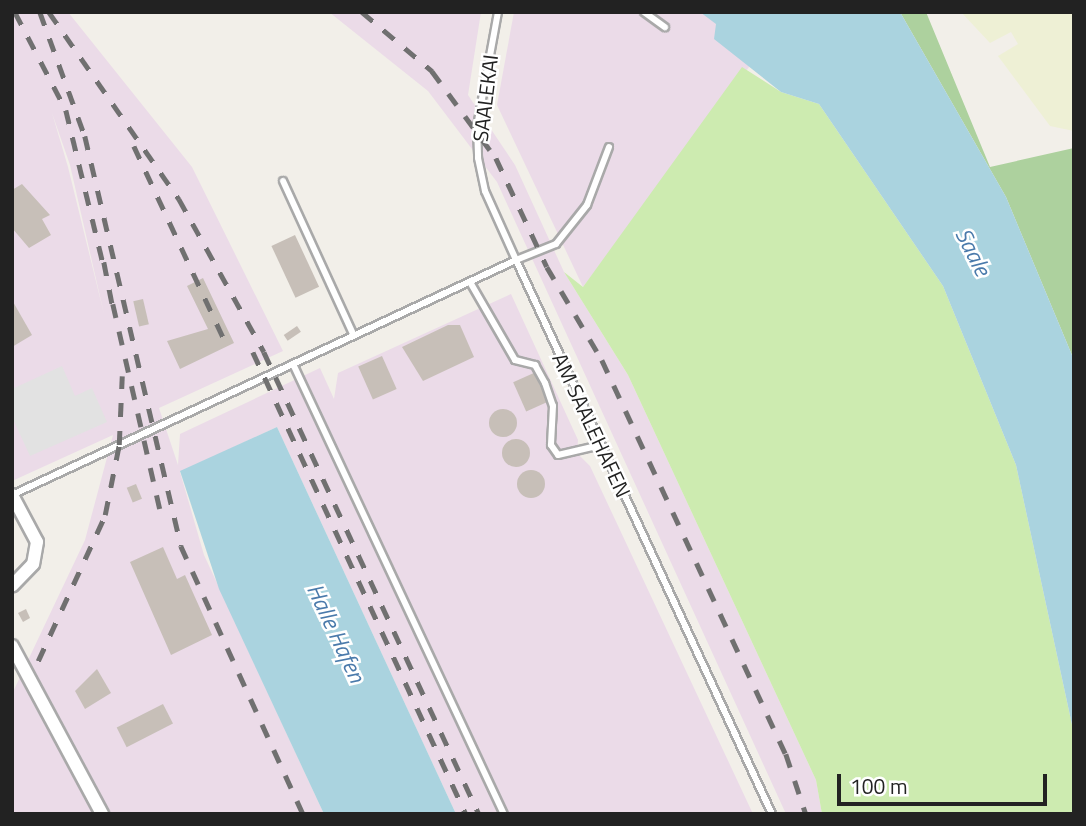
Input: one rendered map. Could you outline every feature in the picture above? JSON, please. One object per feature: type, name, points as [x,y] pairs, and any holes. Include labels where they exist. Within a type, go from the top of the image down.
[{"type":"street","points":[[12,586],[33,564],[37,542],[13,494]]},
{"type":"street","points":[[12,646],[102,814]]},
{"type":"lane","name":"SAALEKAI","points":[[498,12],[477,126],[478,158],[485,191],[516,260]]},
{"type":"lane","points":[[644,12],[665,27]]},
{"type":"lane","points":[[13,494],[555,244],[587,205],[609,147]]},
{"type":"lane","points":[[283,181],[354,335]]},
{"type":"lane","name":"AM SAALEHAFEN","points":[[516,260],[772,814]]},
{"type":"lane","points":[[470,282],[515,360],[536,365],[553,406],[551,445],[558,455],[601,445]]},
{"type":"lane","points":[[293,364],[504,814]]},
{"type":"shaded area","points":[[12,12],[68,12],[192,167],[283,351],[159,408],[178,465],[180,434],[320,368],[334,399],[338,373],[511,294],[578,440],[577,453],[590,466],[753,814],[456,814],[277,427],[180,472],[204,555],[324,814],[12,814],[12,694],[85,540],[113,435],[12,481]],"holes":[[[52,113],[70,165],[104,314]]]},
{"type":"shaded area","points":[[329,12],[481,12],[468,95],[515,165],[564,272],[628,375],[816,780],[822,814],[786,814],[497,182],[428,91]]},
{"type":"shaded area","points":[[514,12],[745,12],[774,34],[583,287],[497,105]]},
{"type":"shaded area","points":[[62,366],[75,396],[92,388],[107,422],[30,456],[12,417],[12,389]]},
{"type":"green space","points":[[900,12],[926,12],[990,167],[1074,148],[1074,360],[1006,197]]},
{"type":"green space","points":[[961,12],[1074,12],[1074,131],[1050,126],[998,56],[1018,44],[1011,32],[990,43]]},
{"type":"green space","points":[[742,67],[781,92],[819,104],[943,286],[1016,465],[1074,734],[1074,814],[822,814],[816,780],[628,375],[564,272],[583,287]]},
{"type":"water","name":"Saale","points":[[700,12],[900,12],[1006,197],[1074,360],[1074,734],[1016,465],[943,286],[819,104],[781,92],[714,39],[716,24]]},
{"type":"water","name":"Halle Hafen","points":[[277,427],[456,814],[324,814],[219,589],[180,471]]},
{"type":"building","points":[[22,184],[50,215],[42,219],[51,235],[29,248],[12,228],[12,190]]},
{"type":"building","points":[[295,235],[319,287],[296,298],[271,246]]},
{"type":"building","points":[[203,278],[234,343],[180,369],[167,341],[208,329],[187,286]]},
{"type":"building","points":[[143,299],[149,324],[139,327],[133,301]]},
{"type":"building","points":[[12,300],[32,335],[12,347]]},
{"type":"building","points":[[448,325],[460,325],[474,357],[423,381],[402,347]]},
{"type":"building","points":[[297,326],[301,332],[288,341],[284,335]]},
{"type":"building","points":[[382,356],[397,389],[373,399],[358,367]]},
{"type":"building","points":[[536,372],[549,401],[526,411],[513,382]]},
{"type":"building","points":[[503,409],[513,413],[517,423],[513,433],[503,437],[493,433],[489,423],[493,413]]},
{"type":"building","points":[[516,439],[526,443],[530,453],[526,463],[516,467],[506,463],[502,453],[506,443]]},
{"type":"building","points":[[531,470],[541,474],[545,484],[541,494],[531,498],[521,494],[517,484],[521,474]]},
{"type":"building","points":[[136,484],[142,499],[133,503],[127,488]]},
{"type":"building","points":[[163,547],[177,579],[185,575],[212,635],[171,655],[130,562]]},
{"type":"building","points":[[26,609],[30,618],[23,622],[18,613]]},
{"type":"building","points":[[97,669],[111,693],[85,709],[75,691]]},
{"type":"building","points":[[163,704],[173,724],[127,747],[117,728]]},
{"type":"railway","points":[[15,12],[66,110],[105,271]]},
{"type":"railway","points":[[40,12],[85,136],[181,546],[303,814]]},
{"type":"railway","points":[[49,12],[179,199],[264,352],[479,814]]},
{"type":"railway","points":[[362,12],[432,71],[496,158],[547,267],[602,360],[786,754],[806,814]]},
{"type":"railway","points":[[134,146],[225,341]]},
{"type":"railway","points":[[104,262],[114,313]]},
{"type":"railway","points":[[113,304],[163,522]]},
{"type":"railway","points":[[253,352],[466,814]]},
{"type":"railway","points":[[38,661],[105,515],[119,445],[122,376]]}]
